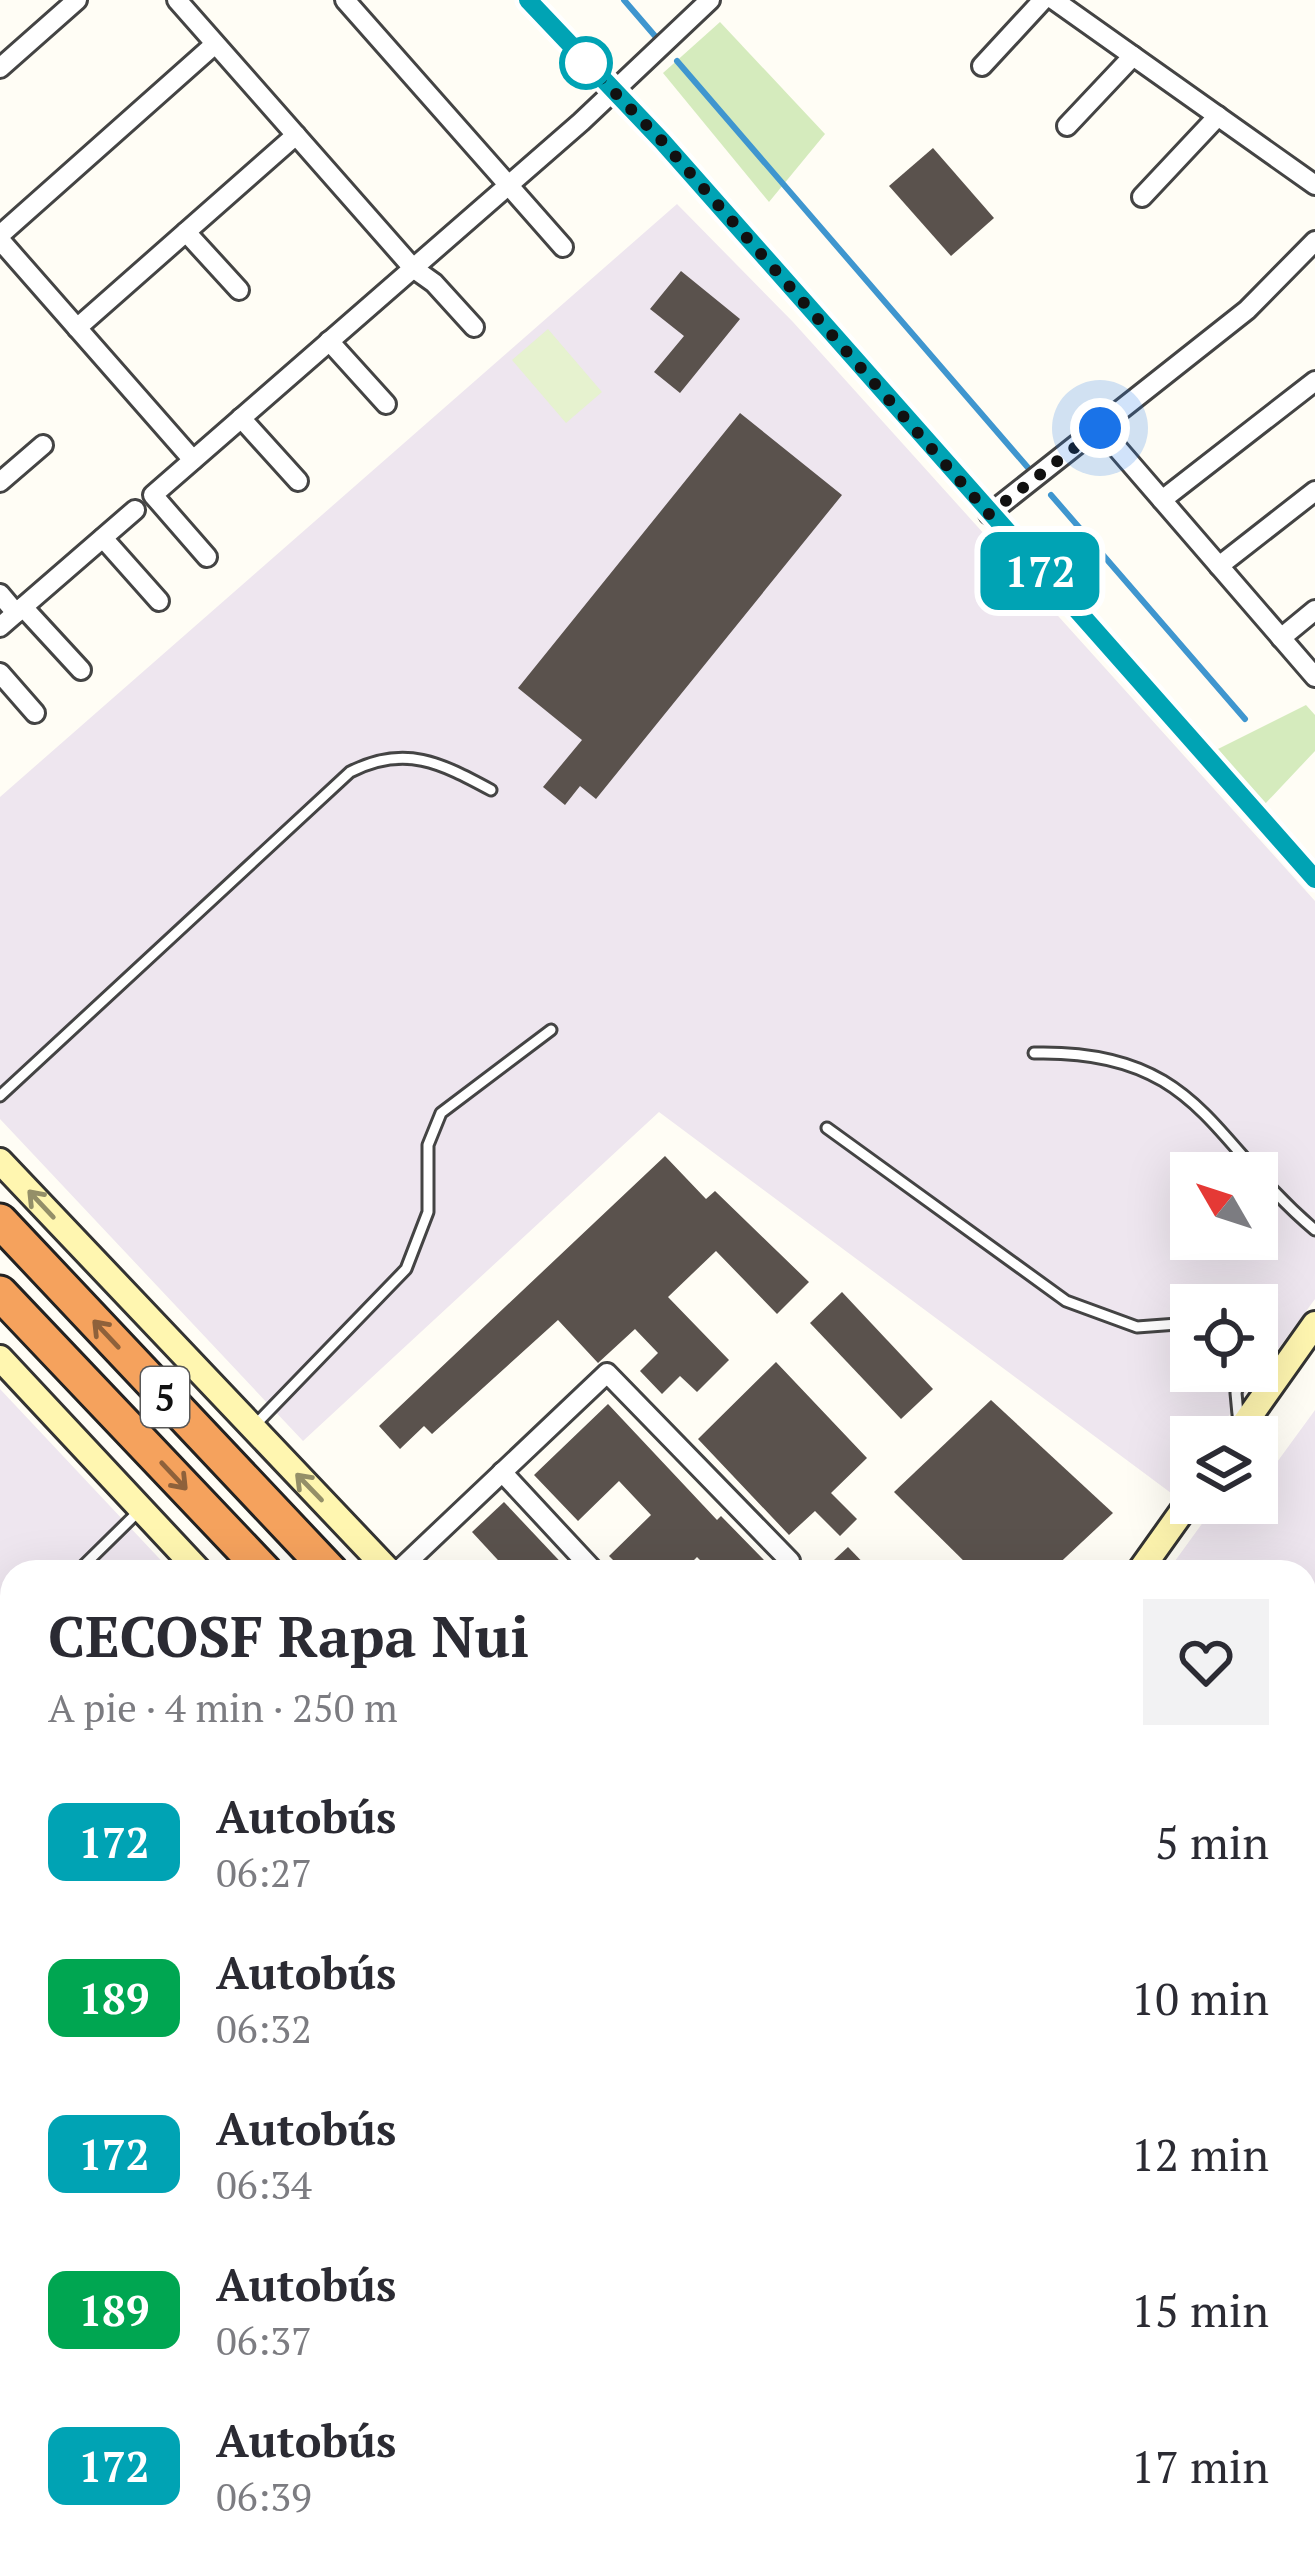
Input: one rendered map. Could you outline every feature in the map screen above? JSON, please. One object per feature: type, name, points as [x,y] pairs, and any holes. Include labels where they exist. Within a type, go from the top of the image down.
[{"type":"highway","name":"5","points":[[0,1221],[320,1560]]},
{"type":"highway","name":"5","points":[[0,1293],[254,1560]]},
{"type":"street","points":[[0,68],[77,0]]},
{"type":"street","points":[[177,0],[413,268],[434,283],[474,327]]},
{"type":"street","points":[[344,0],[562,248]]},
{"type":"street","points":[[528,0],[1315,879]]},
{"type":"street","points":[[207,557],[153,495],[508,185],[709,0]]},
{"type":"street","points":[[982,66],[1043,0]]},
{"type":"street","points":[[1054,0],[1315,184]]},
{"type":"street","points":[[193,460],[0,238],[215,44]]},
{"type":"street","points":[[1066,126],[1133,56]]},
{"type":"street","points":[[1142,197],[1218,116]]},
{"type":"street","points":[[77,328],[296,135]]},
{"type":"street","points":[[186,232],[239,290]]},
{"type":"street","points":[[989,514],[1247,310],[1315,241]]},
{"type":"street","points":[[329,341],[386,404]]},
{"type":"street","points":[[1162,500],[1315,381]]},
{"type":"street","points":[[241,418],[298,481]]},
{"type":"street","points":[[1100,428],[1315,677]]},
{"type":"street","points":[[0,482],[43,445]]},
{"type":"street","points":[[1219,566],[1315,491]]},
{"type":"street","points":[[0,627],[135,510]]},
{"type":"street","points":[[103,538],[159,601]]},
{"type":"street","points":[[0,594],[81,670]]},
{"type":"street","points":[[1281,638],[1315,610]]},
{"type":"street","points":[[0,673],[35,713]]},
{"type":"street","points":[[0,1161],[381,1560]]},
{"type":"street","points":[[1250,1416],[1315,1324]]},
{"type":"street","points":[[1294,1354],[1315,1336]]},
{"type":"street","points":[[0,1358],[188,1560]]},
{"type":"street","points":[[406,1560],[607,1373],[789,1560]]},
{"type":"street","points":[[502,1472],[585,1560]]},
{"type":"street","points":[[1154,1560],[1176,1524]]},
{"type":"lane","points":[[0,1096],[350,772],[382,758],[417,756],[491,790]]},
{"type":"lane","points":[[252,1427],[406,1269],[428,1212],[428,1145],[440,1113],[551,1030]]},
{"type":"lane","points":[[1034,1053],[1098,1058],[1174,1087],[1209,1114],[1315,1230]]},
{"type":"lane","points":[[827,1128],[1066,1301],[1137,1327],[1170,1325]]},
{"type":"lane","points":[[89,1560],[140,1510]]},
{"type":"shaded area","points":[[677,204],[793,322],[1315,901],[1315,1299],[1278,1349],[1278,1284],[1170,1284],[1170,1392],[1246,1392],[1229,1416],[1170,1416],[1170,1492],[659,1112],[303,1441],[0,1119],[0,797]]},
{"type":"shaded area","points":[[0,1389],[161,1560],[0,1560]]},
{"type":"shaded area","points":[[1315,1410],[1315,1560],[1176,1560],[1202,1524],[1278,1524],[1278,1461]]},
{"type":"green space","points":[[720,22],[825,134],[769,202],[663,73]]},
{"type":"green space","points":[[548,329],[602,392],[566,423],[512,360]]},
{"type":"green space","points":[[1306,705],[1315,715],[1315,751],[1264,805],[1218,749]]},
{"type":"building","points":[[933,148],[994,218],[951,256],[889,186]]},
{"type":"building","points":[[681,271],[740,319],[680,393],[654,372],[684,336],[650,309]]},
{"type":"building","points":[[740,413],[842,495],[596,799],[580,786],[565,805],[543,787],[582,740],[518,688]]},
{"type":"building","points":[[665,1156],[706,1199],[715,1191],[809,1282],[777,1314],[716,1251],[668,1297],[729,1360],[697,1392],[680,1376],[662,1394],[640,1371],[658,1353],[635,1329],[598,1363],[558,1320],[432,1434],[424,1426],[400,1449],[379,1426]]},
{"type":"building","points":[[842,1292],[933,1389],[901,1419],[810,1323]]},
{"type":"building","points":[[776,1362],[867,1458],[831,1493],[857,1519],[840,1536],[815,1511],[789,1535],[698,1439]]},
{"type":"building","points":[[991,1400],[1113,1513],[1063,1560],[963,1560],[894,1492]]},
{"type":"building","points":[[608,1404],[717,1520],[721,1516],[764,1560],[613,1560],[609,1556],[651,1515],[619,1481],[578,1521],[534,1475]]},
{"type":"building","points":[[504,1502],[559,1560],[498,1560],[472,1532]]},
{"type":"building","points":[[848,1547],[860,1560],[834,1560]]},
{"type":"waterway","points":[[624,0],[655,36]]},
{"type":"waterway","points":[[677,61],[1030,470]]},
{"type":"waterway","points":[[1051,495],[1245,719]]},
{"type":"bus line","name":"172","points":[[528,0],[662,141],[1315,879]]},
{"type":"route","points":[[586,63],[662,141],[989,514],[1100,428]]}]
